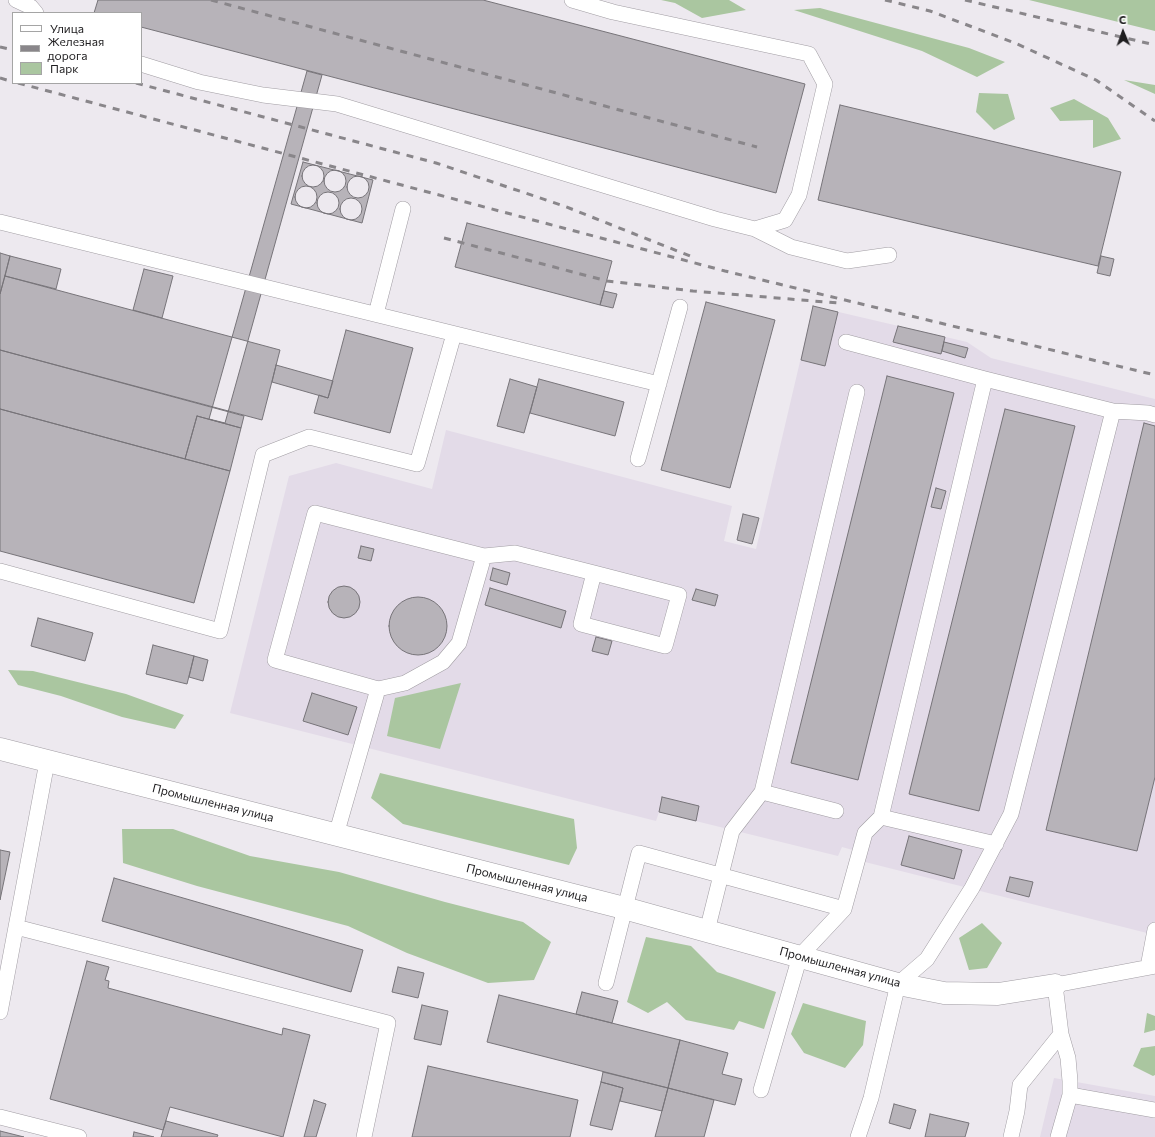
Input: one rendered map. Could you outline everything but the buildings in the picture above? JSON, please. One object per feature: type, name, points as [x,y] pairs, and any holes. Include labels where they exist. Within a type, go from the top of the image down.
[{"type":"street","name":"Промышленная улица","points":[[0,749],[624,908],[898,984],[944,993],[998,994],[1055,985]]},
{"type":"lane","points":[[16,0],[31,7],[35,12]]},
{"type":"lane","points":[[572,0],[613,12],[809,54],[825,84],[799,195],[785,220],[755,229]]},
{"type":"lane","points":[[142,64],[199,82],[263,95],[338,104],[715,219],[755,229],[791,247],[847,261],[889,255]]},
{"type":"lane","points":[[376,314],[404,209]]},
{"type":"lane","points":[[0,222],[659,384]]},
{"type":"lane","points":[[638,459],[680,307]]},
{"type":"lane","points":[[0,571],[220,631],[262,455],[309,437],[417,464],[454,334]]},
{"type":"lane","points":[[846,342],[1113,411],[1148,413],[1155,415]]},
{"type":"lane","points":[[761,1090],[800,956],[844,909],[865,833],[881,817],[985,379]]},
{"type":"lane","points":[[707,931],[732,831],[762,792],[857,392]]},
{"type":"lane","points":[[858,1137],[871,1098],[898,984],[928,959],[972,888],[1011,814],[1113,411]]},
{"type":"lane","points":[[484,556],[458,643],[443,662],[405,683],[378,689],[275,660],[315,513],[484,556],[515,553],[594,573],[679,595],[665,646],[581,624],[594,573]]},
{"type":"lane","points":[[336,835],[378,689]]},
{"type":"lane","points":[[0,1012],[47,762]]},
{"type":"lane","points":[[762,792],[836,812]]},
{"type":"lane","points":[[881,817],[996,844]]},
{"type":"lane","points":[[606,984],[639,853],[721,874],[844,909]]},
{"type":"lane","points":[[16,927],[388,1024],[364,1137]]},
{"type":"lane","points":[[1058,1137],[1070,1095],[1070,1081],[1068,1058],[1061,1034],[1055,985],[1152,967],[1155,930]]},
{"type":"lane","points":[[1011,1137],[1017,1111],[1020,1085],[1061,1034]]},
{"type":"lane","points":[[1070,1095],[1155,1110]]},
{"type":"lane","points":[[0,1117],[79,1137]]},
{"type":"shaded area","points":[[813,306],[967,342],[991,358],[1155,399],[1155,935],[865,862],[867,854],[842,847],[838,856],[659,812],[656,821],[230,713],[289,476],[336,463],[432,489],[446,430],[732,506],[724,541],[756,549]]},
{"type":"shaded area","points":[[1054,1078],[1155,1096],[1155,1137],[1040,1137]]},
{"type":"green space","points":[[661,0],[729,0],[746,10],[702,18],[675,3]]},
{"type":"green space","points":[[1029,0],[1155,0],[1155,31]]},
{"type":"green space","points":[[820,8],[969,48],[1005,62],[977,77],[922,51],[794,10]]},
{"type":"green space","points":[[1124,80],[1155,85],[1155,94]]},
{"type":"green space","points":[[979,93],[1008,94],[1015,119],[994,130],[976,112]]},
{"type":"green space","points":[[1074,99],[1108,118],[1121,139],[1093,148],[1093,120],[1060,121],[1050,108]]},
{"type":"green space","points":[[8,670],[33,671],[126,694],[184,715],[175,729],[122,717],[61,696],[18,685]]},
{"type":"green space","points":[[461,683],[440,749],[387,736],[395,698]]},
{"type":"green space","points":[[380,773],[574,819],[577,848],[569,865],[403,824],[371,798]]},
{"type":"green space","points":[[122,829],[173,829],[250,856],[339,872],[523,922],[551,942],[534,980],[488,983],[407,953],[348,926],[197,886],[123,863]]},
{"type":"green space","points":[[982,923],[1002,943],[987,968],[969,970],[959,938]]},
{"type":"green space","points":[[646,937],[691,946],[717,972],[776,992],[764,1029],[739,1021],[734,1030],[686,1020],[667,1002],[648,1013],[627,1002]]},
{"type":"green space","points":[[803,1003],[866,1021],[863,1045],[845,1068],[804,1053],[791,1034]]},
{"type":"green space","points":[[1147,1013],[1155,1016],[1155,1030],[1144,1033]]},
{"type":"green space","points":[[1155,1046],[1155,1075],[1153,1076],[1133,1066],[1141,1048]]},
{"type":"railway","points":[[211,0],[757,147]]},
{"type":"railway","points":[[885,0],[930,11],[1015,43],[1096,80],[1155,121]]},
{"type":"railway","points":[[965,0],[1155,45]]},
{"type":"railway","points":[[0,47],[12,50]]},
{"type":"railway","points":[[0,78],[12,82]]},
{"type":"railway","points":[[22,84],[725,271],[1155,375]]},
{"type":"railway","points":[[140,84],[436,163],[564,206],[690,256]]},
{"type":"railway","points":[[444,238],[607,281],[693,291],[838,303]]}]
